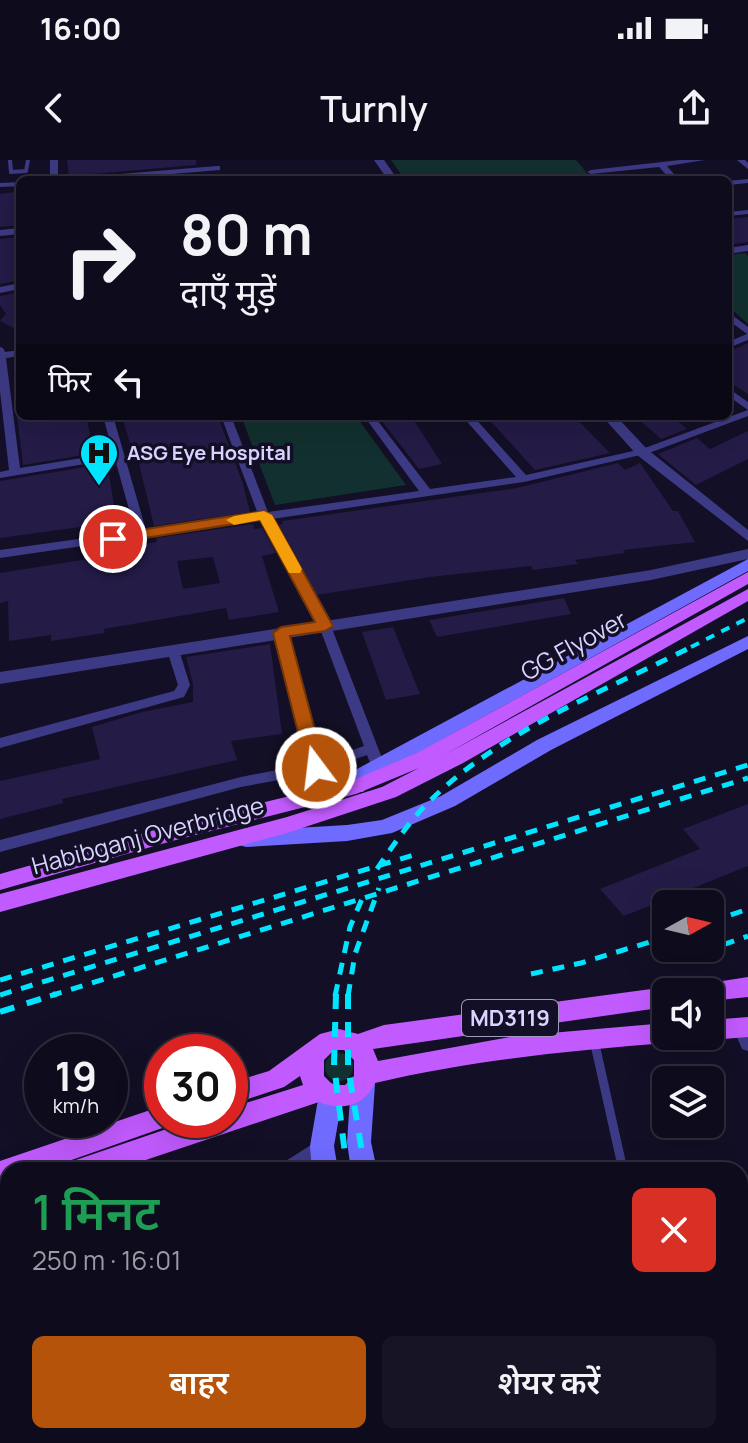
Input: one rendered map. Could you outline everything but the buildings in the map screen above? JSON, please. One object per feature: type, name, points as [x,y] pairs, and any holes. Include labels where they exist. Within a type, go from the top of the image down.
[{"type":"main road","points":[[356,787],[375,757],[748,564]]},
{"type":"main road","name":"GG Flyover","points":[[356,787],[424,758],[748,577]]},
{"type":"main road","name":"GG Flyover","points":[[309,819],[389,792],[456,758],[748,594]]},
{"type":"main road","points":[[235,839],[347,833],[385,827],[448,801],[544,745],[748,642]]},
{"type":"main road","name":"Habibganj Overbridge","points":[[0,882],[172,833],[356,787]]},
{"type":"main road","name":"Habibganj Overbridge","points":[[0,903],[309,819]]},
{"type":"main road","points":[[724,990],[748,987]]},
{"type":"main road","name":"MD3119","points":[[356,1045],[384,1035],[652,999]]},
{"type":"main road","points":[[724,1031],[746,1033]]},
{"type":"main road","name":"MD3119","points":[[366,1079],[433,1060],[593,1038],[652,1034]]},
{"type":"main road","points":[[248,1088],[276,1079],[330,1042],[348,1041],[356,1045],[367,1058],[359,1142],[363,1162]]},
{"type":"main road","points":[[314,1052],[310,1076],[326,1092],[323,1158]]},
{"type":"main road","points":[[248,1113],[326,1092],[350,1093],[366,1079]]},
{"type":"main road","points":[[31,1162],[144,1123]]},
{"type":"main road","points":[[105,1162],[174,1138]]},
{"type":"street","points":[[129,160],[131,175]]},
{"type":"street","points":[[582,160],[594,176]]},
{"type":"street","points":[[591,172],[701,160]]},
{"type":"street","points":[[741,160],[748,167]]},
{"type":"street","points":[[119,176],[216,164]]},
{"type":"street","points":[[662,165],[672,176]]},
{"type":"street","points":[[732,319],[748,334]]},
{"type":"street","points":[[1,353],[4,421],[15,473]]},
{"type":"street","points":[[732,395],[748,410]]},
{"type":"street","points":[[109,420],[142,535]]},
{"type":"street","points":[[0,846],[241,782],[375,757],[325,626],[264,515],[228,420]]},
{"type":"street","points":[[372,420],[426,492]]},
{"type":"street","points":[[471,420],[524,479]]},
{"type":"street","points":[[613,420],[642,452],[748,537]]},
{"type":"street","points":[[0,554],[524,479],[642,452],[723,420]]},
{"type":"street","points":[[0,475],[120,455]]},
{"type":"street","points":[[0,678],[691,568],[748,554]]},
{"type":"street","points":[[281,633],[316,768],[327,795]]},
{"type":"street","points":[[0,743],[179,694],[184,685],[173,650]]},
{"type":"lane","points":[[10,160],[11,172],[26,171],[28,160]]},
{"type":"lane","points":[[593,1038],[621,1162]]},
{"type":"green space","points":[[391,160],[576,160],[590,176],[402,176]]},
{"type":"green space","points":[[745,253],[748,256],[748,324],[732,310],[732,255]]},
{"type":"green space","points":[[243,420],[359,420],[406,485],[275,505]]},
{"type":"green space","points":[[339,1053],[349,1057],[353,1067],[349,1077],[339,1081],[329,1077],[325,1067],[329,1057]]},
{"type":"railway","points":[[693,646],[748,618]]},
{"type":"railway","points":[[379,865],[421,810],[481,758],[550,716],[693,646]]},
{"type":"railway","points":[[0,995],[748,765]]},
{"type":"railway","points":[[377,894],[748,778]]},
{"type":"railway","points":[[379,865],[417,854]]},
{"type":"railway","points":[[0,980],[379,865]]},
{"type":"railway","points":[[377,869],[379,865]]},
{"type":"railway","points":[[377,894],[379,888]]},
{"type":"railway","points":[[362,899],[364,894]]},
{"type":"railway","points":[[348,996],[355,954],[377,894]]},
{"type":"railway","points":[[362,899],[377,894]]},
{"type":"railway","points":[[50,996],[362,899]]},
{"type":"railway","points":[[335,996],[350,927],[362,899]]},
{"type":"railway","points":[[724,917],[748,909]]},
{"type":"railway","points":[[724,944],[748,936]]},
{"type":"railway","points":[[531,974],[581,963],[652,941]]},
{"type":"railway","points":[[0,1012],[56,994]]},
{"type":"railway","points":[[336,994],[334,1065],[346,1162]]},
{"type":"railway","points":[[348,996],[348,1067],[364,1162]]},
{"type":"slow traffic","points":[[234,520],[264,515],[294,569]]},
{"type":"place","name":"ASG Eye Hospital","points":[[99,487]]},
{"type":"route","points":[[113,539],[264,515],[325,626],[281,633],[316,768]]}]
